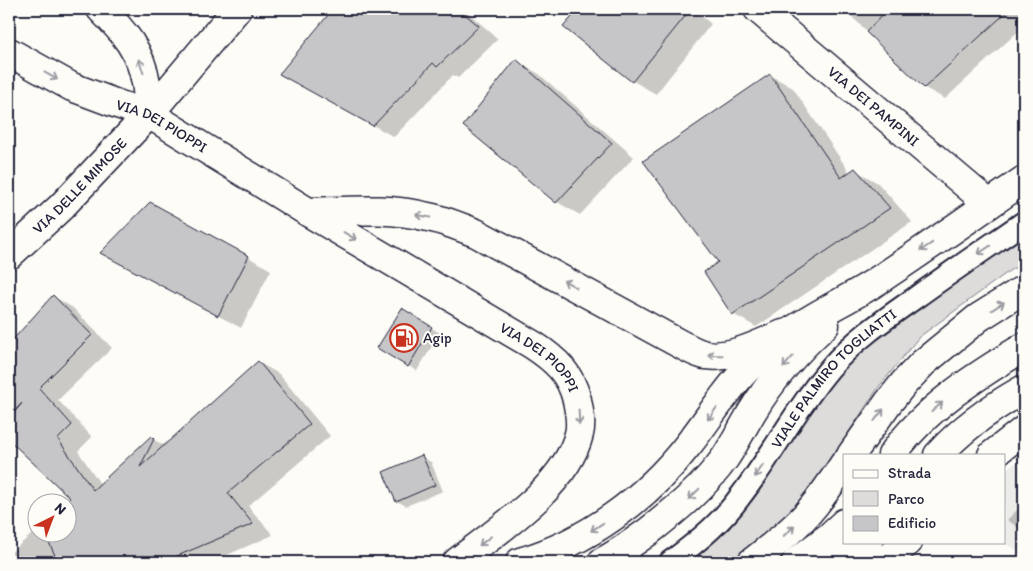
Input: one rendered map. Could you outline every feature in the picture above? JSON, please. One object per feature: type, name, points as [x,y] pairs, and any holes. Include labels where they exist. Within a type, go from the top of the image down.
[{"type":"street","points":[[89,9],[109,16],[130,41],[143,68],[149,114]]},
{"type":"street","name":"VIA DELLE MIMOSE","points":[[9,255],[61,206],[149,114],[237,9]]},
{"type":"street","name":"VIA DEI PAMPINI","points":[[758,9],[989,204]]},
{"type":"street","name":"VIA DEI PIOPPI","points":[[9,52],[55,78],[81,90],[149,114],[308,212],[533,345],[558,364],[569,378],[580,412],[579,432],[574,450],[562,469],[543,492],[457,562]]},
{"type":"street","points":[[602,562],[623,550],[694,494],[726,457],[752,410],[776,376],[812,337],[850,302],[1024,180]]},
{"type":"street","points":[[308,212],[381,211],[411,213],[446,222],[476,233],[693,351],[705,355],[725,355],[746,350],[794,329],[876,282]]},
{"type":"street","points":[[852,454],[872,424],[914,372],[978,318],[1024,289]]},
{"type":"street","points":[[520,562],[558,549],[592,531],[634,501],[660,478],[688,446],[736,380],[794,329]]},
{"type":"street","points":[[893,454],[900,443],[948,397],[1024,346]]},
{"type":"street","points":[[939,454],[978,418],[1024,389]]},
{"type":"street","points":[[993,454],[1024,430]]},
{"type":"street","points":[[752,562],[806,515],[843,466]]},
{"type":"street","points":[[796,562],[843,524]]},
{"type":"street","points":[[836,562],[865,544]]},
{"type":"street","points":[[883,562],[906,544]]},
{"type":"lane","name":"VIALE PALMIRO TOGLIATTI","points":[[670,562],[709,531],[738,500],[831,366],[864,335],[892,314],[1024,222]]},
{"type":"shaded area","points":[[1024,457],[1024,554],[1006,544],[1006,469]]},
{"type":"green space","points":[[1024,232],[1024,264],[1012,269],[919,337],[878,388],[811,489],[763,542],[735,562],[687,562],[729,529],[779,450],[823,386],[883,329]]},
{"type":"building","points":[[333,9],[459,9],[479,26],[437,67],[433,63],[373,126],[279,74]]},
{"type":"building","points":[[579,9],[691,9],[632,82],[563,27]]},
{"type":"building","points":[[888,9],[1010,9],[924,88],[866,32]]},
{"type":"building","points":[[516,59],[612,143],[556,203],[463,126]]},
{"type":"building","points":[[770,74],[841,178],[855,168],[890,208],[732,315],[704,272],[718,262],[643,161]]},
{"type":"building","points":[[150,202],[249,256],[218,316],[100,253]]},
{"type":"building","points":[[53,295],[92,335],[39,388],[72,425],[58,439],[93,490],[151,436],[154,439],[140,467],[258,361],[310,424],[228,493],[253,524],[163,562],[58,562],[50,544],[78,544],[78,494],[66,494],[9,440],[9,419],[22,403],[9,417],[9,344]]},
{"type":"building","name":"Agip","points":[[402,308],[432,327],[408,367],[377,348]]},
{"type":"building","points":[[422,455],[435,485],[396,502],[383,472]]},
{"type":"place","name":"Agip","points":[[404,338]]}]
